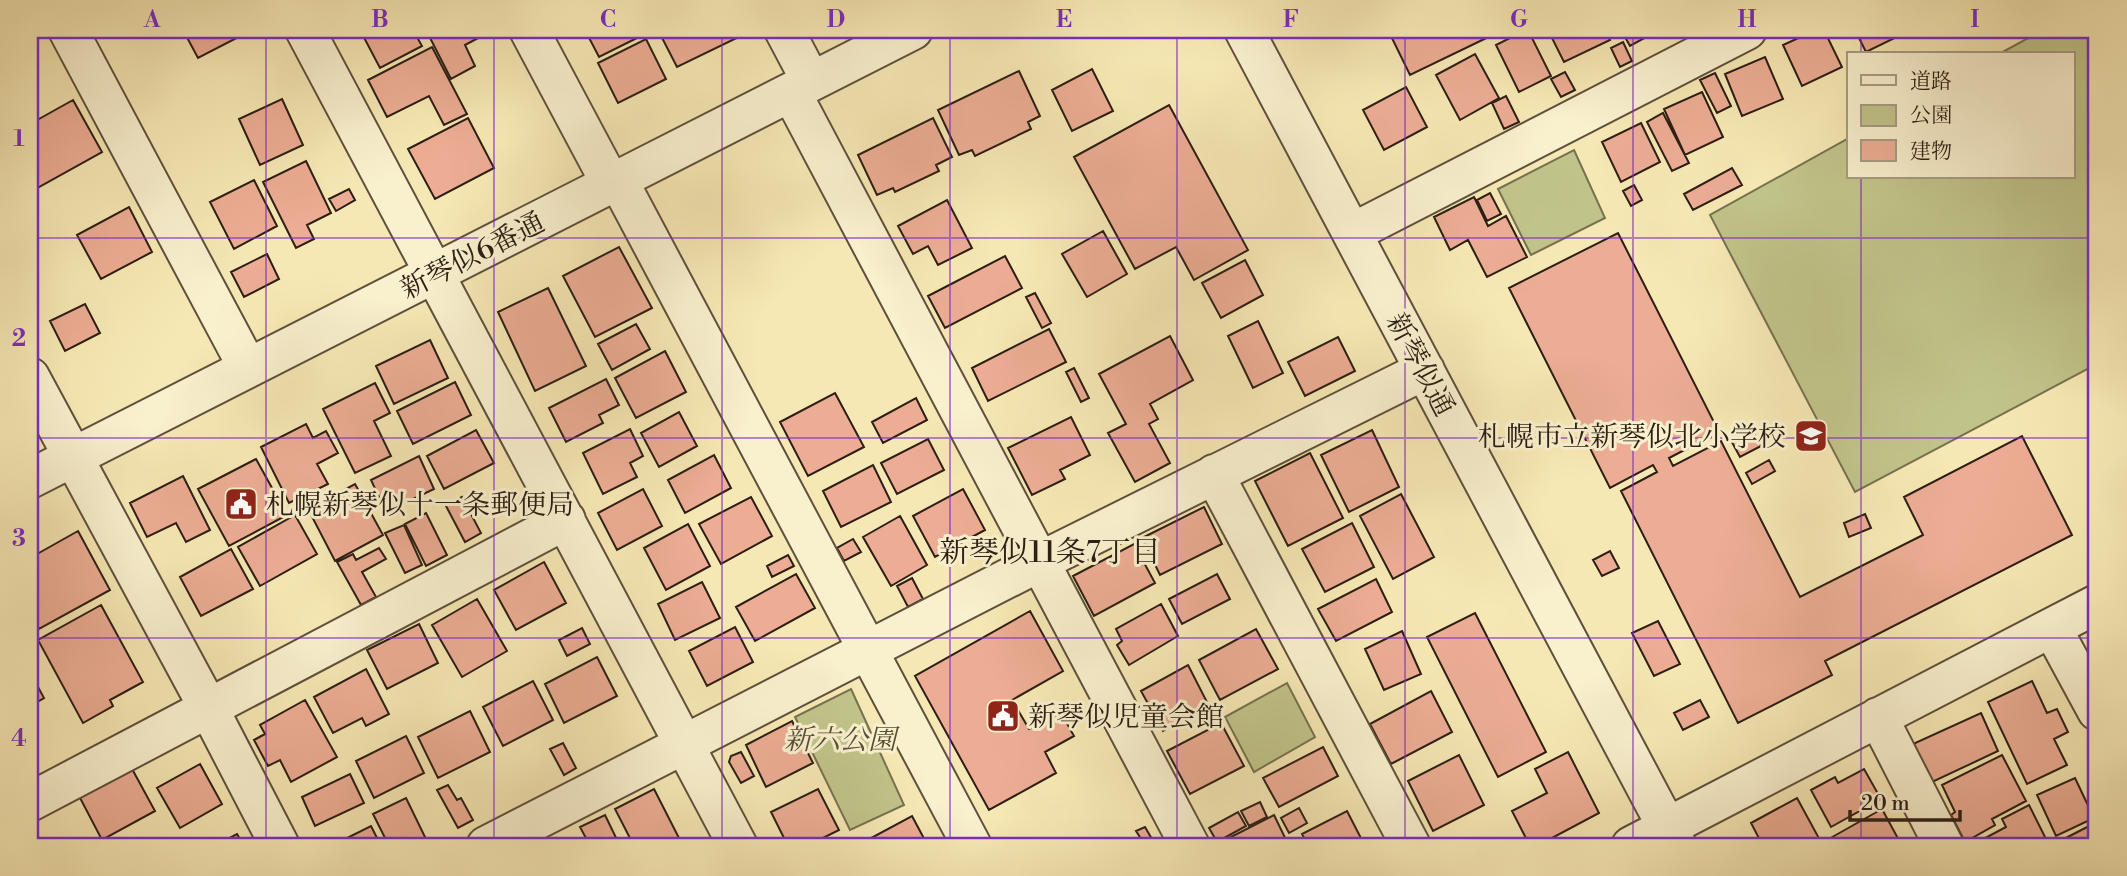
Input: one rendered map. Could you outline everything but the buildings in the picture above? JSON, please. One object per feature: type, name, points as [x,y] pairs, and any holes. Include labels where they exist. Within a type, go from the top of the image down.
[{"type":"street","points":[[68,30],[248,368]]},
{"type":"street","points":[[305,30],[738,846]]},
{"type":"street","points":[[529,30],[868,650],[971,846]]},
{"type":"street","points":[[784,30],[801,87],[1039,562],[1190,846]]},
{"type":"street","name":"新琴似6番通","points":[[30,479],[913,30]]},
{"type":"street","name":"新琴似通","points":[[1244,30],[1672,837]]},
{"type":"street","points":[[1352,233],[1743,31]]},
{"type":"street","points":[[485,846],[1039,562],[1425,370]]},
{"type":"street","points":[[30,377],[280,846]]},
{"type":"street","points":[[1214,474],[1410,846]]},
{"type":"street","points":[[30,802],[566,520]]},
{"type":"street","points":[[1631,846],[1672,837],[1878,718],[2097,604]]},
{"type":"street","points":[[2052,628],[2097,711]]},
{"type":"street","points":[[1878,718],[1944,846]]},
{"type":"green space","points":[[2043,30],[2097,30],[2097,364],[1855,492],[1710,215],[1847,139],[1847,178],[2074,178],[2074,52],[2003,52]]},
{"type":"green space","points":[[1574,150],[1605,218],[1531,255],[1498,189]]},
{"type":"green space","points":[[1287,683],[1315,737],[1254,772],[1225,717]]},
{"type":"green space","name":"新六公園","points":[[851,689],[904,805],[850,830],[795,717]]},
{"type":"place","name":"札幌市立新琴似北小学校","points":[[1811,436]]},
{"type":"place","name":"札幌新琴似十一条郵便局","points":[[241,504]]},
{"type":"place","name":"新琴似児童会館","points":[[1003,716]]},
{"type":"district","name":"新琴似11条7丁目","points":[[1050,552]]}]
